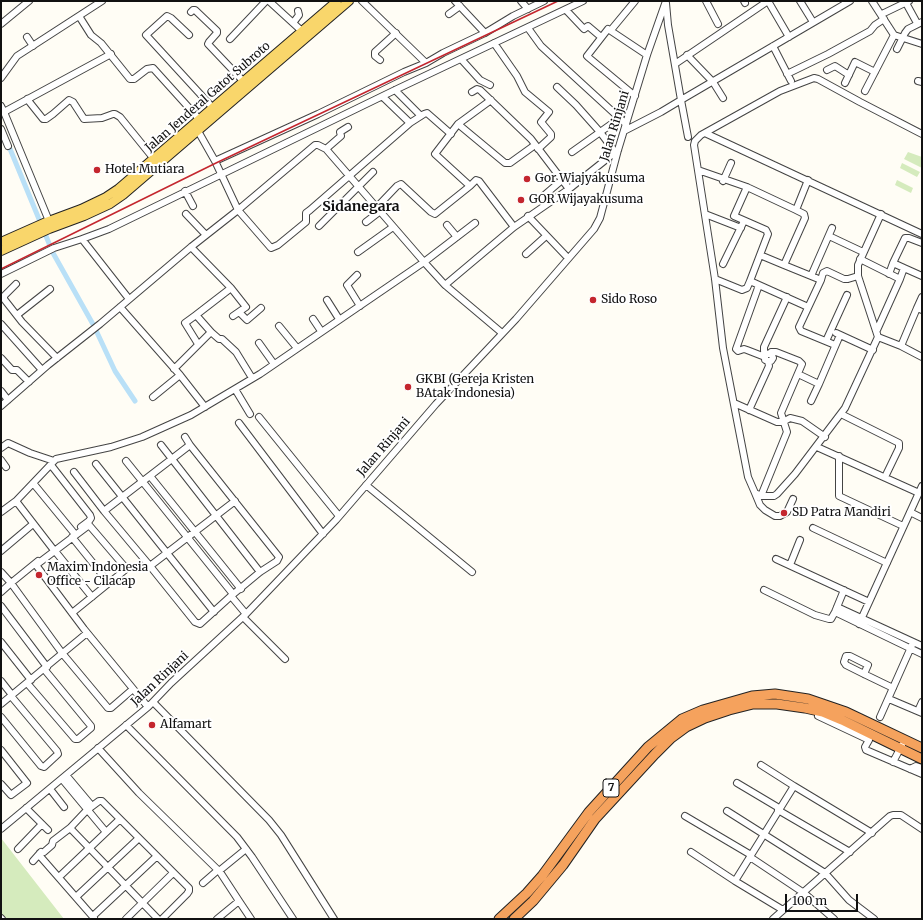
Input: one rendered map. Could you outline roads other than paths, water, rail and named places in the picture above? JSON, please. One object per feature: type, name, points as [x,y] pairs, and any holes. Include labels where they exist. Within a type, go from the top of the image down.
[{"type":"highway","name":"7","points":[[514,919],[533,901],[554,876],[595,819],[671,738],[686,727],[705,718],[753,700],[775,694],[808,699],[846,712],[902,744],[922,759]]},
{"type":"highway","name":"7","points":[[499,919],[527,893],[542,876],[588,812],[648,747],[682,719],[696,713],[728,702],[753,700],[823,712],[902,744],[922,748]]},
{"type":"main road","name":"Jalan Jenderal Gatot Subroto","points":[[1,242],[45,226],[84,216],[110,204],[123,195],[198,131],[305,34],[337,1]]},
{"type":"main road","name":"Jalan Jenderal Gatot Subroto","points":[[1,251],[45,226],[106,197],[118,189],[244,82],[349,1]]},
{"type":"street","points":[[1,24],[29,1]]},
{"type":"street","points":[[1,78],[17,56],[102,1]]},
{"type":"street","points":[[230,40],[266,1]]},
{"type":"street","points":[[269,1],[305,34]]},
{"type":"street","points":[[362,1],[426,63]]},
{"type":"street","points":[[521,1],[528,9]]},
{"type":"street","points":[[215,161],[426,63],[543,1]]},
{"type":"street","points":[[1,274],[51,249],[109,229],[395,90],[584,1]]},
{"type":"street","points":[[612,30],[635,1]]},
{"type":"street","points":[[666,1],[668,25],[688,136]]},
{"type":"street","name":"Jalan Rinjani","points":[[1,829],[150,704],[244,615],[339,516],[436,404],[502,333],[594,229],[600,218],[617,151],[647,55],[666,1]]},
{"type":"street","points":[[706,1],[718,24]]},
{"type":"street","points":[[675,64],[768,1],[789,37]]},
{"type":"street","points":[[800,1],[813,22]]},
{"type":"street","points":[[624,130],[661,112],[789,37],[838,4],[850,1]]},
{"type":"street","points":[[872,1],[894,35],[922,44]]},
{"type":"street","points":[[449,14],[456,2],[485,33]]},
{"type":"street","points":[[787,74],[870,31],[883,17],[907,2],[920,22],[908,29],[902,37],[897,49]]},
{"type":"street","points":[[191,12],[196,10],[217,31],[208,44],[244,82]]},
{"type":"street","points":[[566,10],[584,29],[588,26],[602,37]]},
{"type":"street","points":[[293,23],[299,15],[298,11]]},
{"type":"street","points":[[79,16],[91,35],[99,40],[132,80],[147,69],[153,68],[200,120]]},
{"type":"street","points":[[190,35],[167,16],[146,35],[213,108]]},
{"type":"street","points":[[528,28],[541,46],[626,124]]},
{"type":"street","points":[[635,96],[588,57],[607,29],[612,30],[647,55]]},
{"type":"street","points":[[380,60],[375,56],[375,52],[396,33]]},
{"type":"street","points":[[865,91],[894,35]]},
{"type":"street","points":[[26,37],[32,46]]},
{"type":"street","points":[[458,124],[505,163],[510,163],[551,137],[551,134],[541,122],[549,112],[525,92],[517,76],[494,43]]},
{"type":"street","points":[[773,46],[791,81]]},
{"type":"street","points":[[45,226],[3,109],[42,92],[111,54]]},
{"type":"street","points":[[828,54],[835,66],[849,75]]},
{"type":"street","points":[[687,55],[712,82],[723,98]]},
{"type":"street","points":[[461,59],[480,80],[490,85]]},
{"type":"street","points":[[845,83],[856,62],[875,72]]},
{"type":"street","points":[[827,70],[835,66]]},
{"type":"street","points":[[793,499],[786,512],[780,516],[775,516],[760,505],[758,494],[748,477],[723,348],[715,279],[694,145],[697,137],[780,91],[816,78],[922,134]]},
{"type":"street","points":[[445,285],[528,216],[569,189],[617,151],[557,86]]},
{"type":"street","points":[[472,92],[477,89],[491,100],[532,139],[569,189]]},
{"type":"street","points":[[395,90],[421,116]]},
{"type":"street","points":[[383,97],[410,123]]},
{"type":"street","points":[[27,99],[43,119],[46,119],[53,114],[69,100],[73,102],[84,119],[102,118],[115,114],[120,117],[154,159]]},
{"type":"street","points":[[470,186],[435,154],[458,124],[491,100]]},
{"type":"street","points":[[198,131],[215,161],[238,210],[271,248],[306,222],[307,212],[410,123],[421,116],[427,113],[451,134]]},
{"type":"street","points":[[572,152],[620,118]]},
{"type":"street","points":[[326,150],[341,136],[340,132],[348,127]]},
{"type":"street","points":[[1,129],[7,145],[1,148]]},
{"type":"street","points":[[705,133],[922,234]]},
{"type":"street","points":[[1,406],[42,370],[100,324],[191,247],[266,188],[312,147],[318,145],[326,150],[377,210],[445,285],[502,333]]},
{"type":"street","points":[[724,181],[731,163]]},
{"type":"street","points":[[698,170],[724,181],[747,187],[804,214],[805,218],[784,265]]},
{"type":"street","points":[[319,226],[373,172]]},
{"type":"street","points":[[366,222],[400,184],[435,214],[476,180],[479,181],[514,228]]},
{"type":"street","points":[[540,198],[562,180]]},
{"type":"street","points":[[796,210],[808,180]]},
{"type":"street","points":[[731,224],[747,187]]},
{"type":"street","points":[[185,191],[193,206]]},
{"type":"street","points":[[186,214],[206,235]]},
{"type":"street","points":[[705,214],[741,228]]},
{"type":"street","points":[[881,214],[860,259],[857,269],[858,276],[877,334],[922,357]]},
{"type":"street","points":[[528,216],[568,258]]},
{"type":"street","points":[[715,279],[742,290],[747,288],[768,236],[768,232],[734,216]]},
{"type":"street","points":[[724,264],[744,221]]},
{"type":"street","points":[[1,512],[16,501],[52,463],[61,458],[111,448],[142,437],[191,415],[235,390],[424,262],[475,223]]},
{"type":"street","points":[[447,225],[457,237]]},
{"type":"street","points":[[358,252],[393,228]]},
{"type":"street","points":[[811,276],[832,228]]},
{"type":"street","points":[[526,254],[546,236]]},
{"type":"street","points":[[829,236],[863,252]]},
{"type":"street","points":[[889,274],[905,238],[922,243]]},
{"type":"street","points":[[82,239],[129,299]]},
{"type":"street","points":[[191,247],[231,288],[253,315]]},
{"type":"street","points":[[760,255],[821,280]]},
{"type":"street","points":[[860,259],[900,279]]},
{"type":"street","points":[[893,263],[922,276]]},
{"type":"street","points":[[758,494],[769,496],[777,494],[825,437],[841,414],[848,403],[873,350],[877,334],[904,268]]},
{"type":"street","points":[[835,345],[800,329],[799,325],[823,273],[827,271],[848,280],[858,276]]},
{"type":"street","points":[[357,275],[347,285],[360,306]]},
{"type":"street","points":[[750,281],[808,307]]},
{"type":"street","points":[[16,284],[4,298],[17,315],[57,358]]},
{"type":"street","points":[[759,285],[736,349],[738,351],[744,349],[767,357]]},
{"type":"street","points":[[198,344],[185,323],[231,288]]},
{"type":"street","points":[[17,315],[50,289]]},
{"type":"street","points":[[826,341],[847,295]]},
{"type":"street","points":[[749,410],[769,366],[764,347],[787,297]]},
{"type":"street","points":[[901,346],[920,309],[922,297]]},
{"type":"street","points":[[327,300],[339,319]]},
{"type":"street","points":[[120,307],[205,407]]},
{"type":"street","points":[[233,316],[246,307]]},
{"type":"street","points":[[239,312],[247,320],[261,308]]},
{"type":"street","points":[[196,315],[211,332],[219,339],[222,339],[236,352],[252,378]]},
{"type":"street","points":[[313,319],[321,331]]},
{"type":"street","points":[[1,324],[42,370]]},
{"type":"street","points":[[279,326],[297,348]]},
{"type":"street","points":[[831,331],[873,350]]},
{"type":"street","points":[[174,369],[211,332]]},
{"type":"street","points":[[811,401],[840,335]]},
{"type":"street","points":[[260,343],[274,364]]},
{"type":"street","points":[[758,494],[787,432],[781,414],[802,366],[801,362],[776,352],[771,352],[767,357]]},
{"type":"street","points":[[1,358],[12,370],[17,370],[29,382]]},
{"type":"street","points":[[798,374],[819,384]]},
{"type":"street","points":[[154,396],[180,376]]},
{"type":"street","points":[[235,390],[250,414]]},
{"type":"street","points":[[1,391],[8,400]]},
{"type":"street","points":[[734,403],[777,422],[783,422],[790,418],[802,421],[825,437]]},
{"type":"street","points":[[841,414],[899,443],[899,448],[885,477]]},
{"type":"street","points":[[259,417],[339,516]]},
{"type":"street","points":[[239,423],[322,534]]},
{"type":"street","points":[[74,472],[195,622],[200,624],[260,572],[277,561],[279,557],[185,437]]},
{"type":"street","points":[[1,448],[8,443],[52,463],[91,518],[73,535],[1,592]]},
{"type":"street","points":[[161,445],[260,572]]},
{"type":"street","points":[[104,511],[190,445]]},
{"type":"street","points":[[817,447],[919,493]]},
{"type":"street","points":[[839,456],[838,496],[903,526]]},
{"type":"street","points":[[1,460],[6,466]]},
{"type":"street","points":[[126,461],[232,595],[244,615],[285,659]]},
{"type":"street","points":[[96,464],[214,612]]},
{"type":"street","points":[[150,476],[241,589]]},
{"type":"street","points":[[33,483],[109,583]]},
{"type":"street","points":[[366,485],[472,572]]},
{"type":"street","points":[[860,621],[922,486]]},
{"type":"street","points":[[16,501],[92,597]]},
{"type":"street","points":[[150,566],[235,501]]},
{"type":"street","points":[[910,512],[922,518]]},
{"type":"street","points":[[1,551],[33,524]]},
{"type":"street","points":[[72,613],[124,572],[125,567],[89,526],[73,535]]},
{"type":"street","points":[[813,528],[886,562]]},
{"type":"street","points":[[790,566],[800,540]]},
{"type":"street","points":[[54,550],[36,565],[87,633],[133,689],[269,820],[281,835],[334,919]]},
{"type":"street","points":[[776,559],[869,602]]},
{"type":"street","points":[[1,572],[11,583],[62,653],[108,708],[111,708],[133,689]]},
{"type":"street","points":[[764,590],[829,619],[836,609],[844,590]]},
{"type":"street","points":[[1,606],[91,728],[78,739],[75,739],[29,681],[1,642]]},
{"type":"street","points":[[836,609],[912,646],[922,654]]},
{"type":"street","points":[[812,621],[815,614]]},
{"type":"street","points":[[1,704],[87,633]]},
{"type":"street","points":[[912,646],[922,646]]},
{"type":"street","points":[[880,717],[912,646]]},
{"type":"street","points":[[864,674],[893,688]]},
{"type":"street","points":[[1,681],[57,750],[58,754],[45,766],[41,766],[1,717]]},
{"type":"street","points":[[889,699],[920,712],[922,702]]},
{"type":"street","points":[[818,716],[869,740],[865,747],[866,750],[922,774]]},
{"type":"street","points":[[126,725],[237,837],[293,919]]},
{"type":"street","points":[[893,762],[902,744]]},
{"type":"street","points":[[98,748],[139,793],[219,870],[251,919]]},
{"type":"street","points":[[1,750],[27,783],[11,795],[1,784]]},
{"type":"street","points":[[761,765],[872,833]]},
{"type":"street","points":[[910,769],[916,766],[922,768]]},
{"type":"street","points":[[64,777],[106,832]]},
{"type":"street","points":[[737,783],[850,852]]},
{"type":"street","points":[[735,881],[794,786]]},
{"type":"street","points":[[50,789],[64,807]]},
{"type":"street","points":[[33,861],[52,845],[53,841],[70,828],[89,808],[99,801],[102,801],[189,888],[189,891],[184,898],[162,919]]},
{"type":"street","points":[[26,808],[48,830]]},
{"type":"street","points":[[727,811],[825,873],[849,900],[874,919]]},
{"type":"street","points":[[773,919],[893,814],[901,816],[922,829]]},
{"type":"street","points":[[685,816],[750,856],[804,892],[834,919]]},
{"type":"street","points":[[59,877],[120,819]]},
{"type":"street","points":[[18,849],[42,824]]},
{"type":"street","points":[[70,828],[158,919]]},
{"type":"street","points":[[76,897],[139,838]]},
{"type":"street","points":[[203,884],[246,849]]},
{"type":"street","points":[[691,852],[782,910]]},
{"type":"street","points":[[40,854],[94,918],[157,856]]},
{"type":"street","points":[[126,919],[173,873]]},
{"type":"street","points":[[217,919],[239,901]]},
{"type":"waterway","points":[[8,144],[53,253],[94,326],[115,371],[135,401]]},
{"type":"railway","points":[[1,269],[216,163],[558,1]]},
{"type":"place","name":"Hotel Mutiara","points":[[97,170]]},
{"type":"place","name":"Gor Wiajyakusuma","points":[[527,179]]},
{"type":"place","name":"GOR Wijayakusuma","points":[[521,200]]},
{"type":"place","name":"Sido Roso","points":[[593,300]]},
{"type":"place","name":"GKBI (Gereja Kristen BAtak Indonesia)","points":[[408,387]]},
{"type":"place","name":"SD Patra Mandiri","points":[[784,513]]},
{"type":"place","name":"Maxim Indonesia Office - Cilacap","points":[[39,575]]},
{"type":"place","name":"Alfamart","points":[[152,725]]},
{"type":"district","name":"Sidanegara","points":[[361,207]]}]
